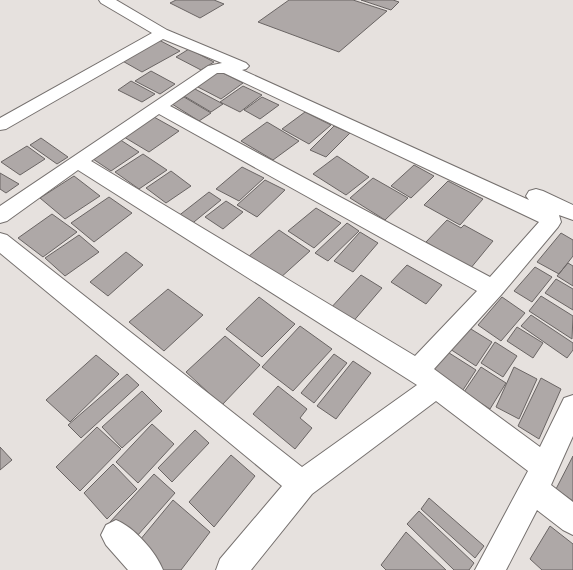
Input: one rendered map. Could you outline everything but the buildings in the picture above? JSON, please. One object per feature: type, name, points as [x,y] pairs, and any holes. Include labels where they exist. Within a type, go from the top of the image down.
[{"type":"street","points":[[106,0],[162,33],[298,90],[573,213]]},
{"type":"street","points":[[0,125],[162,33]]},
{"type":"street","points":[[0,216],[78,161],[159,108],[213,69],[222,68],[547,215],[551,219],[551,222],[493,289],[426,378],[302,484],[231,570]]},
{"type":"street","points":[[159,108],[493,289]]},
{"type":"street","points":[[78,161],[426,378],[539,478],[573,520]]},
{"type":"street","points":[[0,241],[302,484]]},
{"type":"street","points":[[490,570],[539,478],[573,407]]},
{"type":"street","points":[[116,535],[148,570]]}]
